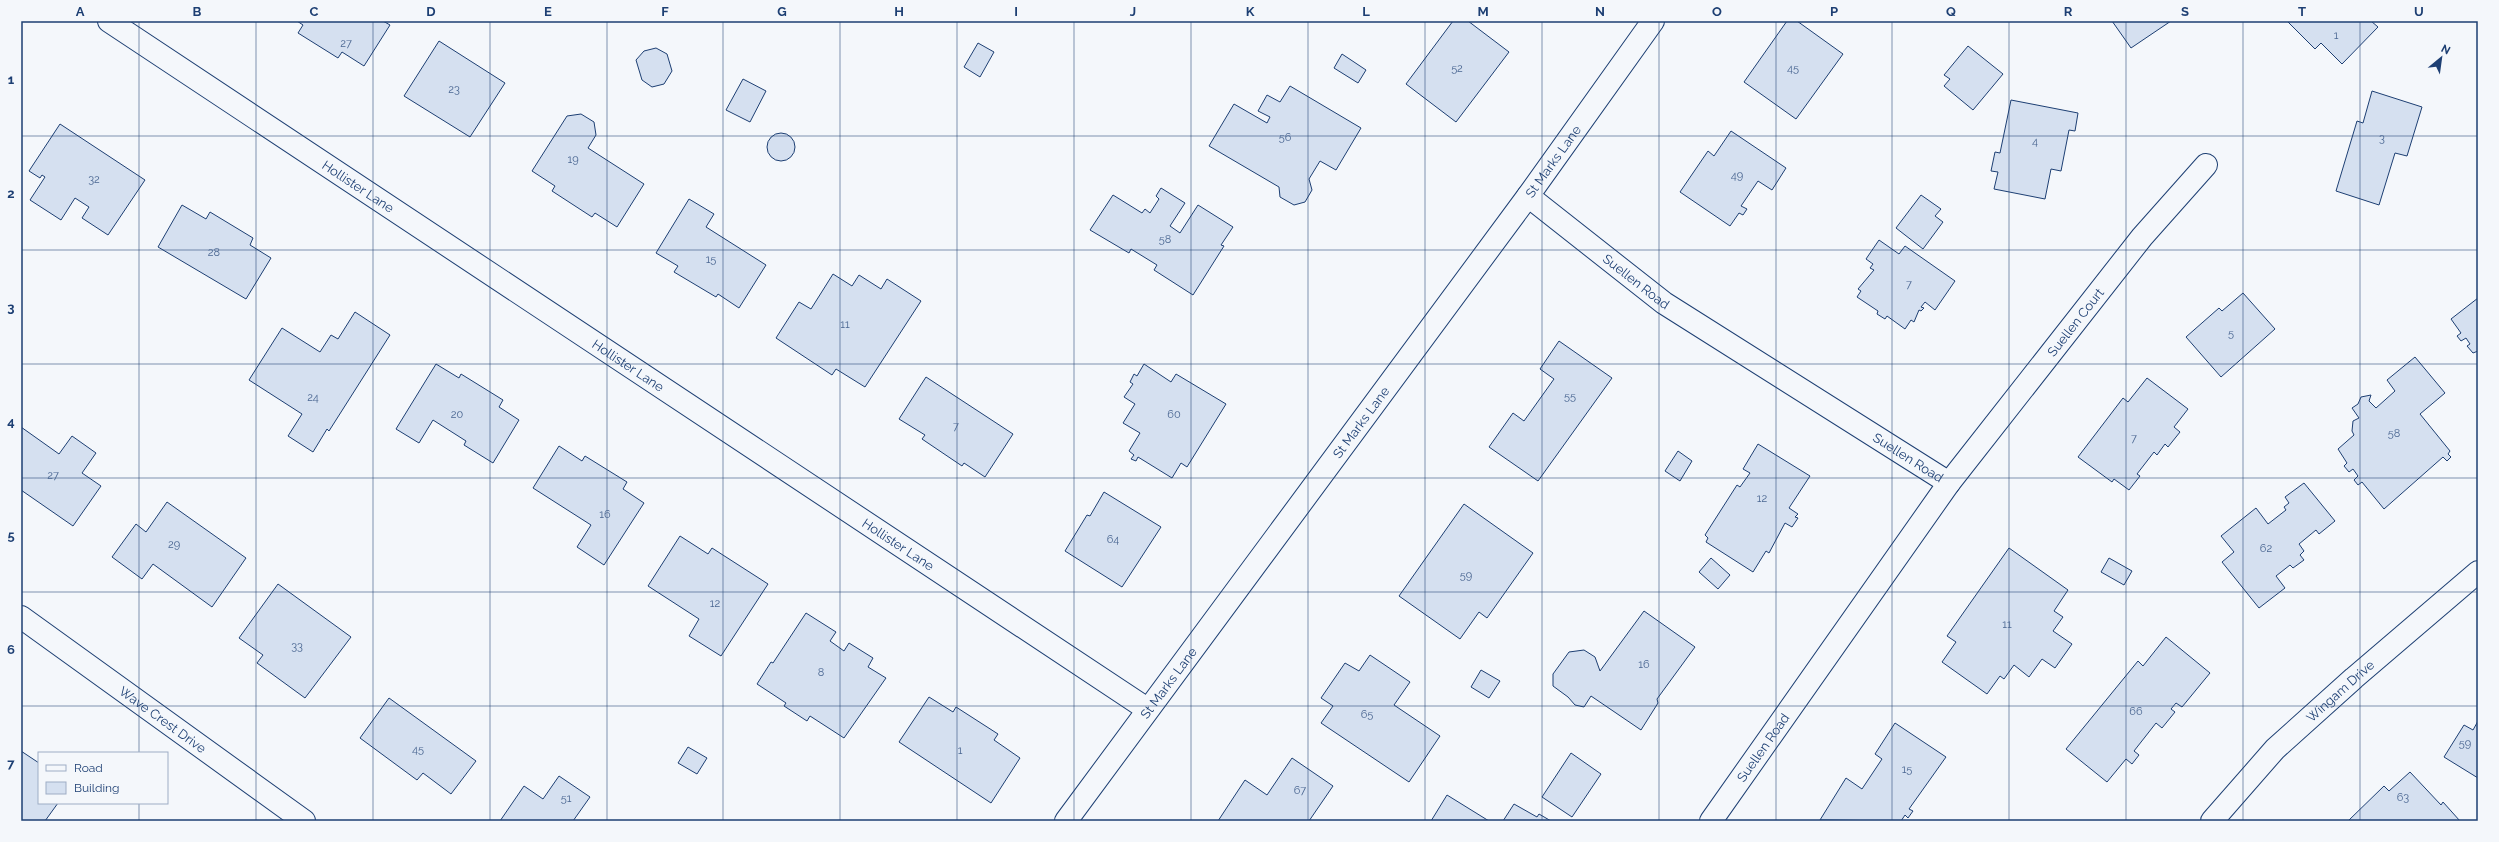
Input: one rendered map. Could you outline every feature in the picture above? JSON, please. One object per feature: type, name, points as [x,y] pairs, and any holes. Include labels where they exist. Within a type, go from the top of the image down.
[{"type":"street","name":"Hollister Lane","points":[[109,21],[1147,709]]},
{"type":"street","name":"St Marks Lane","points":[[1066,821],[1147,709],[1528,196],[1653,21]]},
{"type":"street","name":"Suellen Court","points":[[1950,483],[2142,237],[2206,165]]},
{"type":"street","name":"Suellen Road","points":[[1528,196],[1664,303],[1950,483],[1711,821]]},
{"type":"street","name":"Wingam Drive","points":[[2212,821],[2275,749],[2354,678],[2478,572]]},
{"type":"street","name":"Wave Crest Drive","points":[[21,617],[304,821]]},
{"type":"building","points":[[297,21],[383,21],[390,25],[364,66],[342,52],[338,58],[298,33],[303,25]]},
{"type":"building","points":[[1453,21],[1468,21],[1509,52],[1456,122],[1406,84]]},
{"type":"building","points":[[1787,21],[1797,21],[1843,54],[1796,119],[1744,82]]},
{"type":"building","points":[[2112,21],[2171,21],[2131,48]]},
{"type":"building","points":[[2287,21],[2371,21],[2378,27],[2342,64],[2321,43],[2315,49]]},
{"type":"building","points":[[439,41],[505,83],[470,137],[404,96]]},
{"type":"building","points":[[978,43],[994,52],[980,77],[964,67]]},
{"type":"building","points":[[1968,46],[2003,74],[1973,110],[1944,86],[1950,79],[1944,75]]},
{"type":"building","points":[[656,48],[667,54],[672,71],[664,84],[652,87],[642,80],[636,60],[644,51]]},
{"type":"building","points":[[1342,54],[1366,70],[1358,83],[1334,68]]},
{"type":"building","points":[[743,79],[766,91],[750,122],[726,110]]},
{"type":"building","points":[[1290,86],[1361,128],[1336,170],[1320,161],[1309,179],[1312,190],[1305,202],[1294,205],[1280,197],[1279,187],[1209,146],[1234,104],[1267,123],[1270,117],[1258,111],[1267,95],[1280,102]]},
{"type":"building","points":[[2372,91],[2422,107],[2407,156],[2395,153],[2379,205],[2336,191],[2357,121],[2363,123]]},
{"type":"building","points":[[2011,100],[2078,113],[2075,131],[2069,130],[2061,171],[2051,169],[2045,199],[1994,189],[1998,172],[1991,171],[1995,152],[2000,153]]},
{"type":"building","points":[[581,114],[594,122],[596,135],[588,148],[644,184],[617,227],[595,213],[592,217],[552,191],[555,186],[532,171],[567,116]]},
{"type":"building","points":[[60,124],[145,180],[108,235],[82,218],[89,207],[75,198],[61,220],[30,200],[45,177],[42,175],[40,178],[29,171]]},
{"type":"building","points":[[1731,131],[1786,168],[1772,190],[1758,181],[1741,206],[1747,209],[1743,215],[1739,213],[1730,226],[1680,192],[1708,151],[1714,156]]},
{"type":"building","points":[[781,133],[791,137],[795,147],[791,157],[781,161],[771,157],[767,147],[771,137]]},
{"type":"building","points":[[1161,188],[1185,203],[1170,226],[1180,233],[1198,205],[1233,227],[1221,245],[1224,246],[1193,295],[1154,270],[1157,265],[1131,249],[1129,253],[1090,230],[1113,195],[1142,213],[1145,209],[1150,213],[1159,199],[1156,196]]},
{"type":"building","points":[[1921,195],[1941,209],[1935,216],[1943,222],[1923,249],[1896,228]]},
{"type":"building","points":[[689,199],[714,214],[706,227],[766,265],[739,308],[718,294],[716,297],[674,272],[678,266],[656,253]]},
{"type":"building","points":[[182,205],[206,219],[210,212],[253,238],[250,245],[271,258],[246,299],[158,247]]},
{"type":"building","points":[[1879,240],[1899,254],[1905,246],[1955,281],[1935,310],[1925,302],[1921,307],[1924,308],[1921,311],[1919,310],[1914,322],[1911,320],[1905,329],[1887,316],[1885,319],[1877,314],[1878,311],[1857,297],[1861,291],[1858,289],[1874,270],[1870,268],[1873,264],[1866,259]]},
{"type":"building","points":[[833,274],[852,286],[859,275],[881,289],[887,279],[921,301],[865,387],[836,369],[832,375],[776,338],[799,302],[811,309]]},
{"type":"building","points":[[2243,293],[2275,329],[2221,377],[2186,337],[2219,308],[2222,311]]},
{"type":"building","points":[[2478,298],[2478,351],[2473,353],[2467,346],[2470,344],[2466,338],[2461,341],[2457,336],[2461,333],[2451,319]]},
{"type":"building","points":[[355,312],[390,335],[329,431],[327,429],[313,452],[288,436],[302,414],[249,380],[282,328],[320,352],[331,335],[338,339]]},
{"type":"building","points":[[1559,341],[1612,378],[1538,481],[1489,447],[1513,413],[1524,421],[1554,379],[1540,369]]},
{"type":"building","points":[[2415,357],[2445,393],[2420,414],[2450,451],[2448,454],[2451,457],[2447,461],[2443,457],[2384,509],[2362,482],[2358,485],[2354,480],[2358,476],[2353,469],[2349,472],[2344,466],[2347,463],[2338,449],[2354,435],[2352,431],[2353,421],[2359,418],[2352,408],[2358,404],[2361,397],[2371,395],[2369,401],[2376,408],[2395,391],[2387,380]]},
{"type":"building","points":[[436,364],[459,378],[461,374],[503,400],[499,407],[519,420],[493,463],[464,445],[466,441],[433,420],[419,443],[396,429]]},
{"type":"building","points":[[1144,364],[1171,382],[1176,374],[1226,404],[1187,467],[1181,463],[1172,478],[1138,457],[1136,461],[1131,459],[1134,455],[1129,451],[1140,433],[1123,423],[1135,404],[1124,397],[1133,384],[1130,382],[1134,374],[1137,376]]},
{"type":"building","points":[[926,377],[1013,434],[985,477],[964,463],[962,466],[922,439],[925,435],[899,419]]},
{"type":"building","points":[[2147,378],[2188,409],[2174,427],[2180,432],[2168,447],[2165,444],[2157,455],[2154,452],[2137,474],[2140,476],[2129,490],[2114,479],[2112,482],[2078,457],[2123,398],[2128,402]]},
{"type":"building","points":[[21,427],[59,454],[72,436],[96,453],[82,473],[101,486],[73,526],[21,490]]},
{"type":"building","points":[[1758,444],[1810,476],[1789,508],[1798,514],[1795,517],[1798,518],[1792,527],[1785,523],[1769,553],[1766,551],[1753,572],[1706,542],[1708,538],[1705,535],[1737,485],[1740,487],[1750,473],[1743,469]]},
{"type":"building","points":[[559,446],[582,461],[585,456],[627,482],[623,489],[644,503],[604,565],[577,547],[591,525],[533,488]]},
{"type":"building","points":[[1678,451],[1692,461],[1680,481],[1665,471]]},
{"type":"building","points":[[2304,483],[2335,521],[2319,534],[2316,530],[2299,544],[2304,551],[2300,555],[2304,560],[2293,568],[2290,565],[2276,576],[2285,588],[2259,608],[2222,562],[2234,552],[2221,536],[2256,508],[2268,524],[2286,510],[2284,507],[2289,503],[2285,497]]},
{"type":"building","points":[[1104,492],[1161,527],[1122,587],[1065,551],[1087,515],[1090,516]]},
{"type":"building","points":[[167,502],[246,558],[212,607],[153,564],[142,579],[112,557],[136,524],[146,532]]},
{"type":"building","points":[[1464,504],[1533,553],[1487,618],[1479,612],[1460,639],[1399,596]]},
{"type":"building","points":[[680,536],[708,554],[712,548],[768,584],[721,656],[689,636],[699,619],[648,586]]},
{"type":"building","points":[[2009,548],[2068,590],[2054,611],[2063,617],[2053,631],[2072,644],[2055,668],[2042,659],[2029,677],[2014,665],[2004,679],[2000,676],[1987,694],[1942,662],[1956,642],[1947,636]]},
{"type":"building","points":[[1711,558],[1730,575],[1718,589],[1699,572]]},
{"type":"building","points":[[2109,558],[2132,571],[2124,585],[2101,572]]},
{"type":"building","points":[[278,584],[351,637],[305,698],[257,663],[263,655],[239,638]]},
{"type":"building","points":[[1644,611],[1695,647],[1657,699],[1658,703],[1641,730],[1591,696],[1584,707],[1575,705],[1568,697],[1553,686],[1553,674],[1569,652],[1584,650],[1595,657],[1600,671]]},
{"type":"building","points":[[806,613],[836,632],[830,641],[844,651],[849,643],[873,658],[868,667],[886,678],[844,738],[810,716],[807,721],[784,706],[786,703],[757,684],[771,662],[773,663]]},
{"type":"building","points":[[2166,637],[2210,673],[2182,707],[2176,703],[2171,709],[2175,712],[2162,728],[2156,723],[2134,751],[2139,755],[2132,764],[2126,759],[2107,782],[2066,749],[2138,661],[2143,666]]},
{"type":"building","points":[[1370,655],[1410,682],[1394,705],[1440,736],[1409,782],[1321,723],[1333,706],[1321,698],[1345,663],[1359,671]]},
{"type":"building","points":[[1481,670],[1500,681],[1489,698],[1471,687]]},
{"type":"building","points":[[929,697],[953,712],[956,707],[998,734],[994,740],[1020,758],[991,803],[899,742]]},
{"type":"building","points":[[389,698],[476,761],[451,794],[423,773],[417,780],[360,738]]},
{"type":"building","points":[[2478,721],[2478,778],[2444,757],[2464,725],[2473,730]]},
{"type":"building","points":[[1895,723],[1946,757],[1909,809],[1913,811],[1908,818],[1905,815],[1901,821],[1820,820],[1846,778],[1862,789],[1882,759],[1875,754]]},
{"type":"building","points":[[688,747],[707,758],[697,774],[678,763]]},
{"type":"building","points":[[21,751],[38,762],[38,804],[57,804],[45,821],[21,821]]},
{"type":"building","points":[[1571,753],[1601,774],[1572,817],[1542,797]]},
{"type":"building","points":[[1292,758],[1333,786],[1309,821],[1218,821],[1245,780],[1267,795]]},
{"type":"building","points":[[2410,772],[2441,805],[2443,802],[2460,821],[2348,821],[2384,786],[2389,791]]},
{"type":"building","points":[[559,776],[590,797],[573,821],[500,821],[524,786],[543,799]]},
{"type":"building","points":[[1447,795],[1489,821],[1431,821]]},
{"type":"building","points":[[1514,804],[1537,817],[1539,814],[1551,821],[1503,821]]}]
